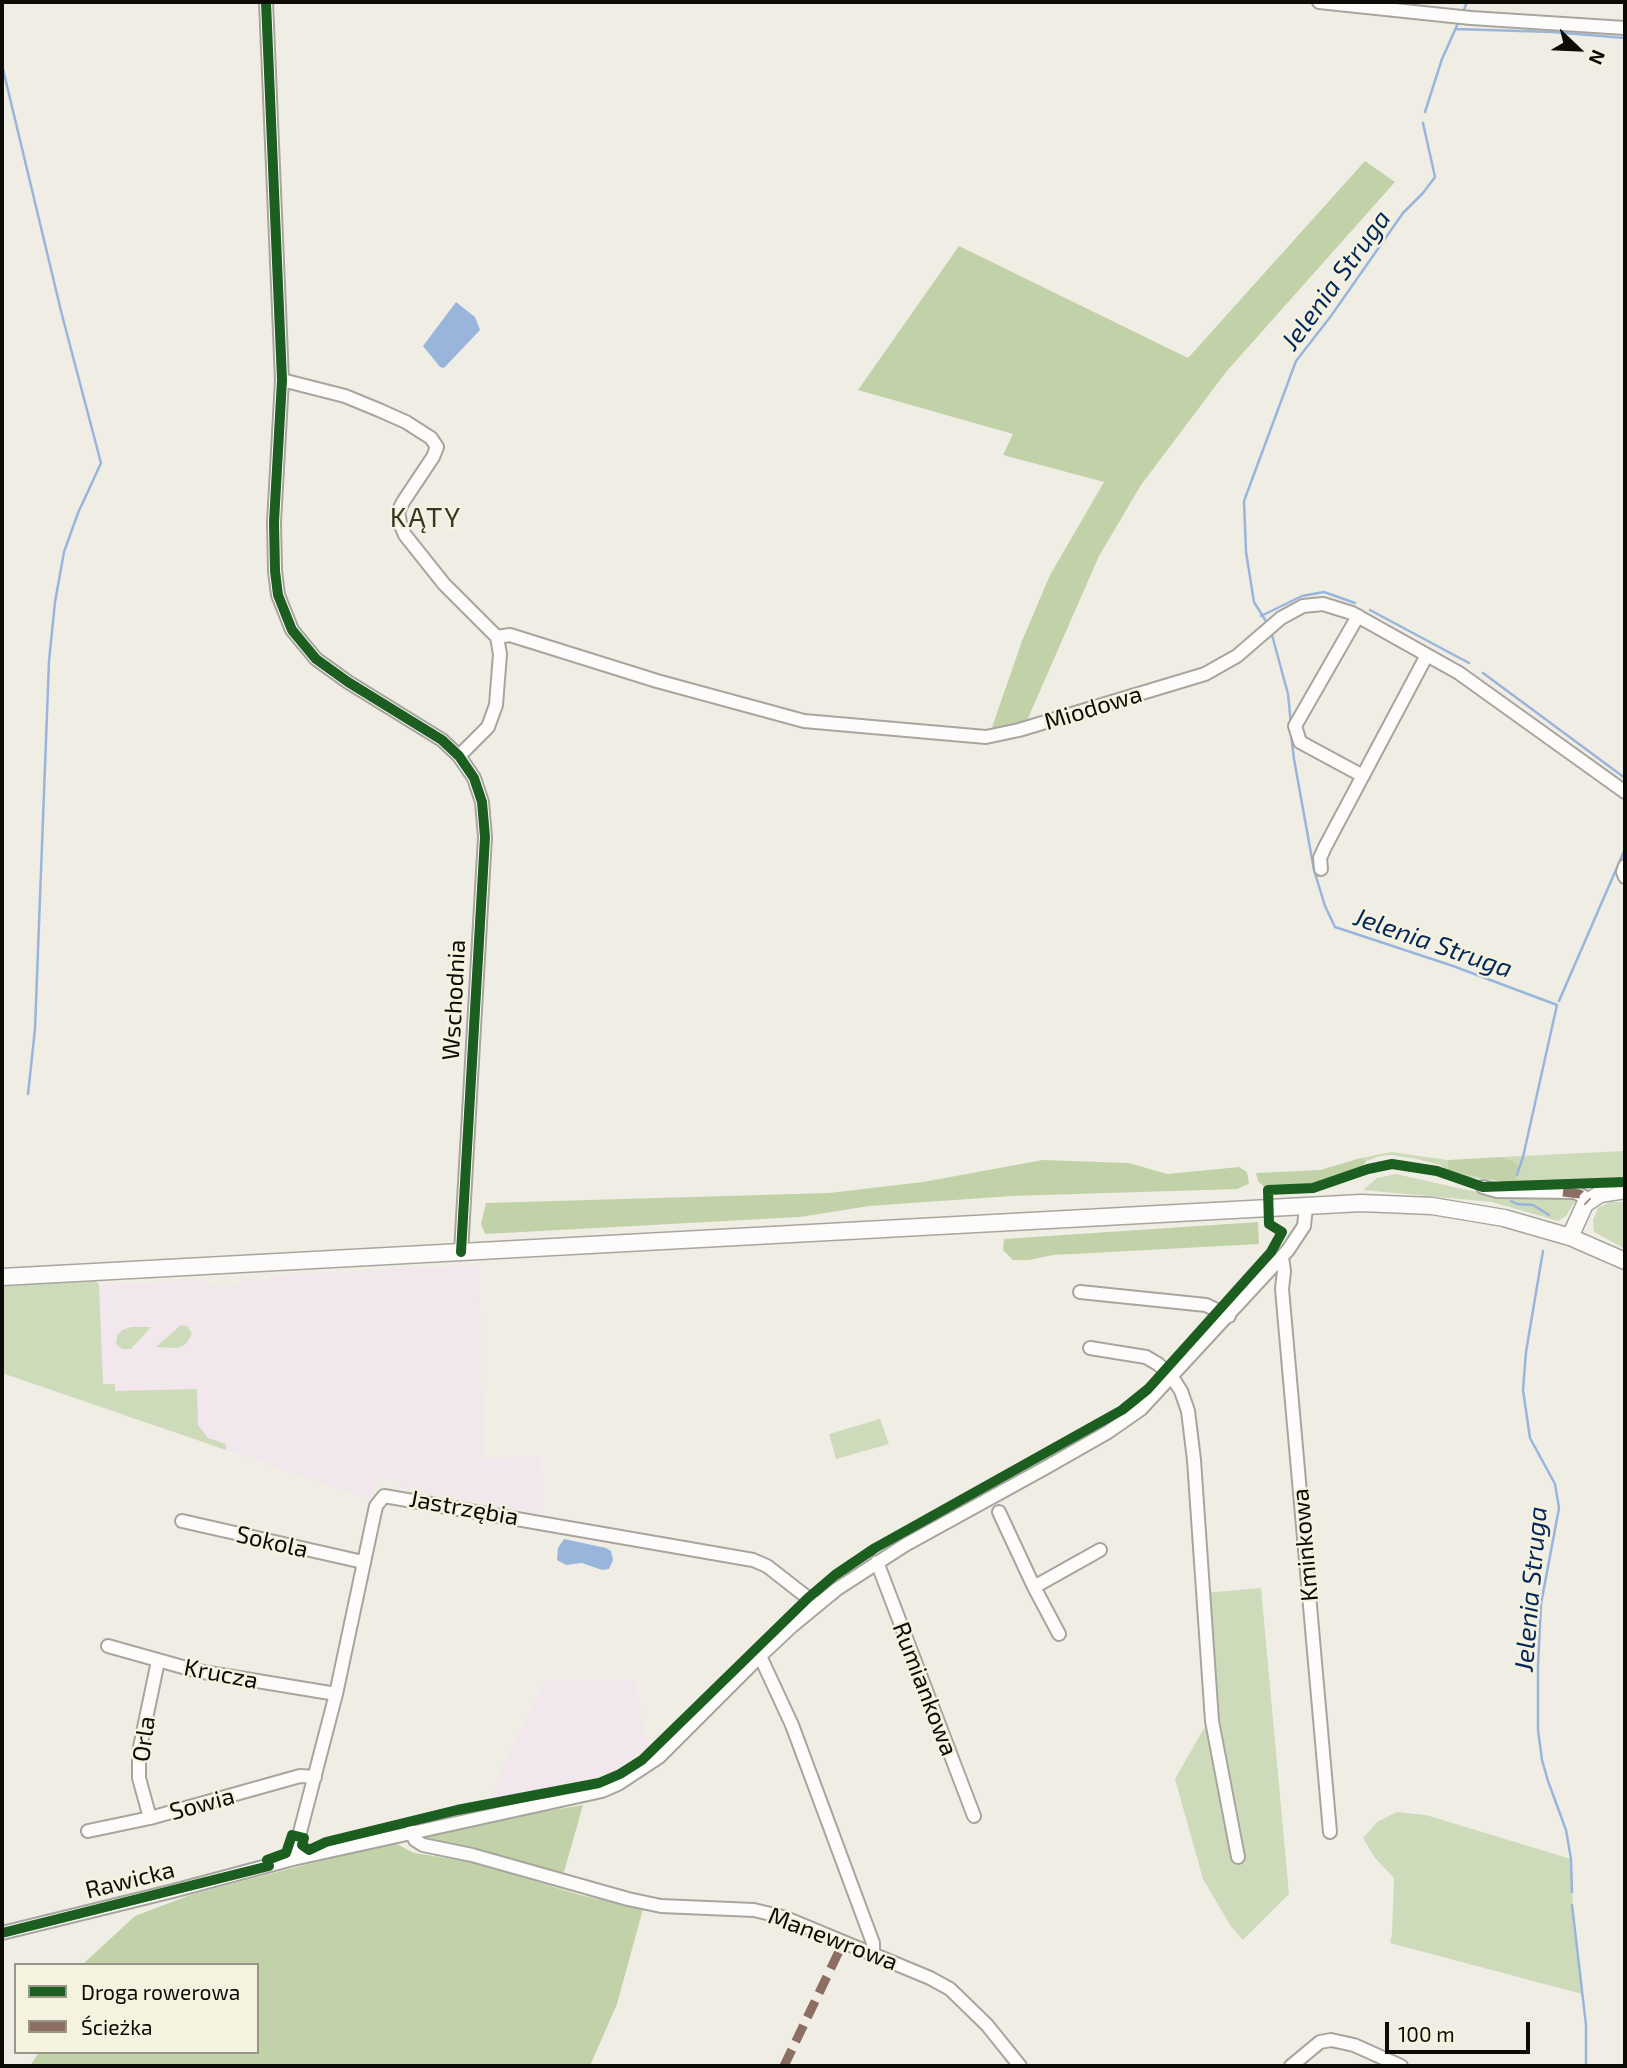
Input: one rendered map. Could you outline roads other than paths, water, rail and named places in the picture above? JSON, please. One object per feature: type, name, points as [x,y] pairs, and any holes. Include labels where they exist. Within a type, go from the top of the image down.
[{"type":"main road","points":[[1570,1237],[1582,1208],[1588,1202],[1600,1194],[1625,1190]]},
{"type":"main road","points":[[2,1277],[1360,1203],[1432,1206],[1504,1218],[1570,1237],[1625,1261]]},
{"type":"street","points":[[266,2],[282,380],[274,522],[278,595],[292,630],[316,659],[442,740],[459,756],[482,735],[493,715],[498,695],[500,654],[497,637],[444,584],[405,534],[400,523],[398,512],[437,447],[430,438],[406,422],[345,396],[282,380]]},
{"type":"street","points":[[1319,2],[1471,18],[1625,28]]},
{"type":"street","name":"Miodowa","points":[[497,637],[510,635],[657,681],[804,721],[986,737],[1019,730],[1205,674],[1237,656],[1281,618],[1303,606],[1324,604],[1358,616],[1470,681],[1625,792]]},
{"type":"street","points":[[1358,616],[1295,726],[1300,742],[1363,776]]},
{"type":"street","points":[[1321,869],[1320,858],[1325,847],[1427,655]]},
{"type":"street","name":"Wschodnia","points":[[459,756],[474,778],[482,802],[485,829],[461,1252]]},
{"type":"street","points":[[1625,866],[1625,877]]},
{"type":"street","points":[[1483,1187],[1497,1191],[1575,1192],[1588,1202]]},
{"type":"street","name":"Rawicka","points":[[2,1933],[293,1859],[602,1791],[618,1784],[659,1757],[760,1656],[817,1605],[877,1563],[1108,1432],[1141,1409],[1282,1257],[1301,1233],[1306,1207]]},
{"type":"street","name":"Kminkowa","points":[[1282,1257],[1282,1289],[1330,1832]]},
{"type":"street","points":[[1080,1292],[1206,1305],[1229,1316]]},
{"type":"street","points":[[1090,1348],[1146,1357],[1172,1377],[1181,1391],[1194,1460],[1212,1721],[1238,1857]]},
{"type":"street","name":"Jastrzębia","points":[[293,1859],[336,1694],[376,1506],[384,1496],[754,1560],[767,1566],[817,1605]]},
{"type":"street","points":[[999,1512],[1059,1634]]},
{"type":"street","name":"Sokola","points":[[181,1521],[363,1562]]},
{"type":"street","points":[[1034,1587],[1100,1550]]},
{"type":"street","name":"Rumiankowa","points":[[877,1563],[974,1816]]},
{"type":"street","name":"Krucza","points":[[108,1646],[197,1671],[336,1694]]},
{"type":"street","points":[[760,1656],[792,1725],[873,1943],[873,1955]]},
{"type":"street","name":"Orla","points":[[150,1818],[139,1778],[139,1752],[158,1661]]},
{"type":"street","name":"Sowia","points":[[88,1830],[150,1818],[300,1776],[315,1777]]},
{"type":"street","name":"Manewrowa","points":[[411,1831],[415,1840],[423,1845],[472,1855],[628,1899],[661,1906],[738,1908],[776,1914],[930,1978],[950,1989],[987,2025],[1014,2062]]},
{"type":"street","points":[[1291,2066],[1320,2042],[1331,2040],[1354,2045],[1401,2066]]},
{"type":"street","points":[[1014,2062],[1030,2066]]},
{"type":"water","points":[[456,302],[475,317],[480,330],[444,368],[440,367],[423,346]]},
{"type":"water","points":[[564,1539],[611,1551],[613,1560],[609,1569],[602,1570],[582,1563],[566,1565],[557,1560],[558,1548]]},
{"type":"waterway","name":"Jelenia Struga","points":[[1463,12],[1467,2]]},
{"type":"waterway","name":"Jelenia Struga","points":[[1425,112],[1442,59],[1459,21]]},
{"type":"waterway","points":[[1456,29],[1552,32],[1625,38]]},
{"type":"waterway","points":[[2,65],[62,315],[101,463],[64,552],[55,602],[49,661],[35,1029],[28,1094]]},
{"type":"waterway","name":"Jelenia Struga","points":[[1267,623],[1254,602],[1246,552],[1244,501],[1296,361],[1403,213],[1435,177],[1423,123]]},
{"type":"waterway","points":[[1261,616],[1302,596],[1324,592],[1355,603]]},
{"type":"waterway","points":[[1370,610],[1469,663]]},
{"type":"waterway","name":"Jelenia Struga","points":[[1272,635],[1288,694],[1291,724]]},
{"type":"waterway","points":[[1483,673],[1625,778]]},
{"type":"waterway","name":"Jelenia Struga","points":[[1291,734],[1314,870],[1325,906],[1335,927],[1453,966],[1557,1005],[1517,1175]]},
{"type":"waterway","points":[[1559,1001],[1625,849]]},
{"type":"waterway","name":"Jelenia Struga","points":[[1511,1201],[1533,1205],[1549,1215]]},
{"type":"waterway","name":"Jelenia Struga","points":[[1543,1251],[1526,1352],[1523,1390],[1530,1438],[1555,1484],[1559,1508],[1541,1604],[1538,1730],[1542,1760],[1566,1830],[1571,1859],[1572,1892]]},
{"type":"waterway","name":"Jelenia Struga","points":[[1572,1905],[1586,2025],[1586,2066]]},
{"type":"district","name":"KĄTY","points":[[426,518]]}]
